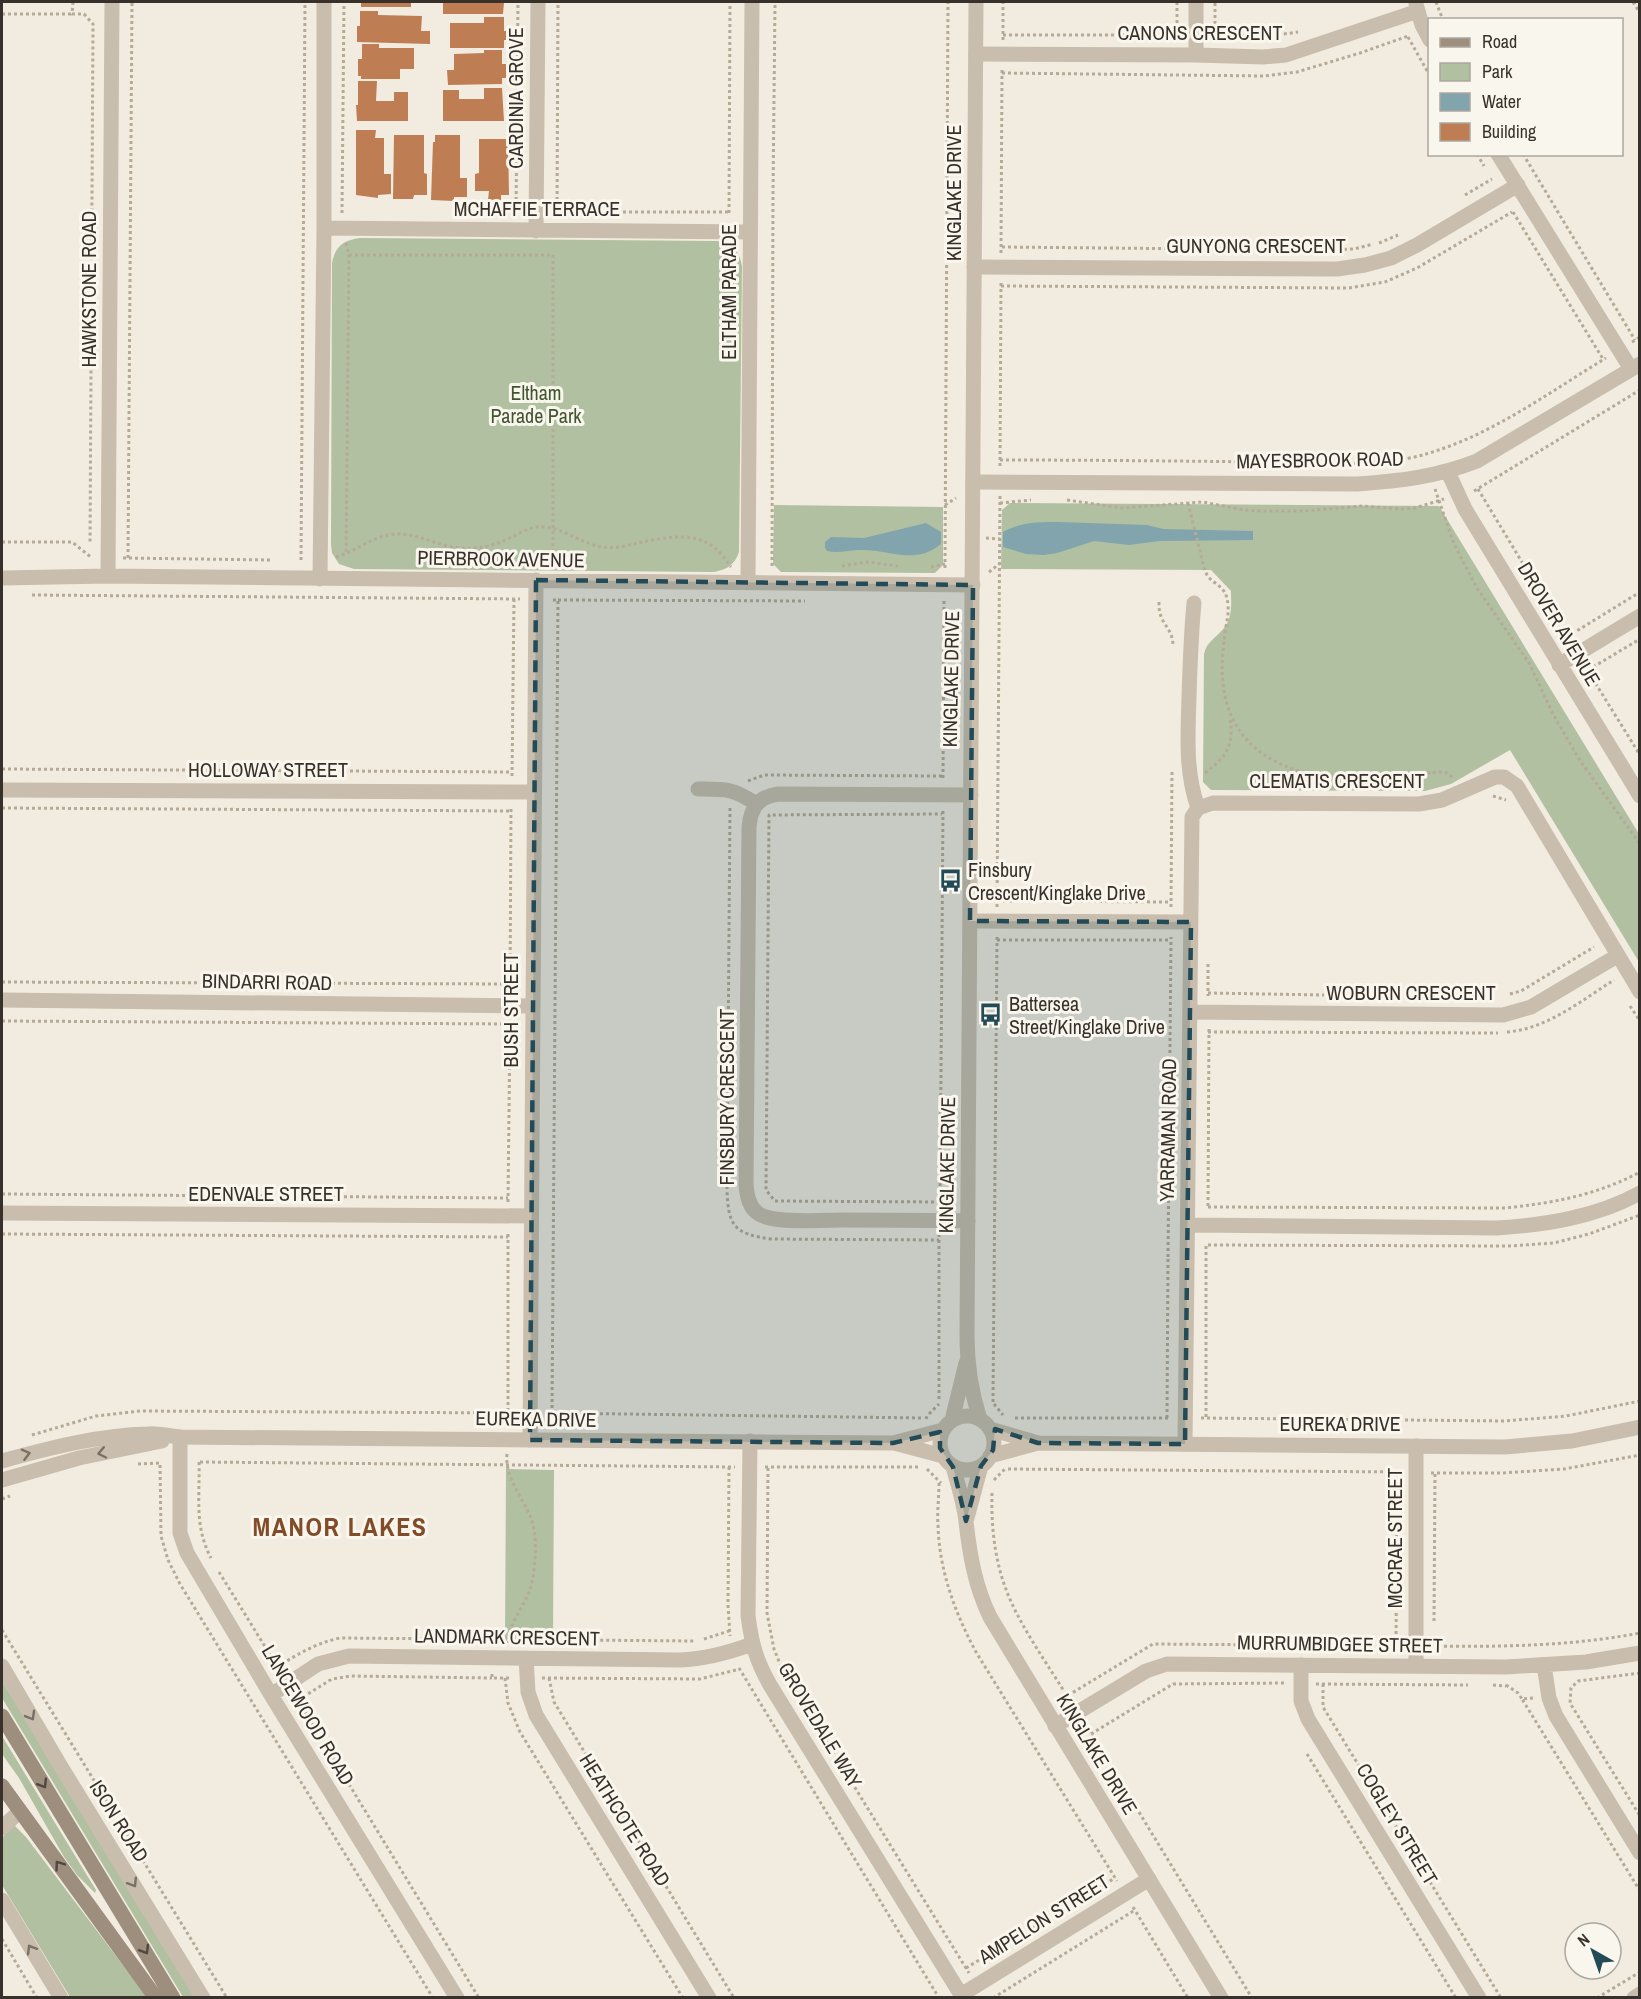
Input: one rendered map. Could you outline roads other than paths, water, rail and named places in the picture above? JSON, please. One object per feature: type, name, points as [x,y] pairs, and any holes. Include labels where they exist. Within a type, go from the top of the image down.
[{"type":"main road","points":[[2,1716],[173,1998]]},
{"type":"main road","points":[[2,1786],[156,1998]]},
{"type":"street","name":"HAWKSTONE ROAD","points":[[108,576],[112,2]]},
{"type":"street","points":[[321,579],[324,2]]},
{"type":"street","name":"CARDINIA GROVE","points":[[536,231],[538,2]]},
{"type":"street","name":"ELTHAM PARADE","points":[[748,575],[752,2]]},
{"type":"street","name":"KINGLAKE DRIVE","points":[[976,2],[967,1357],[975,1404],[985,1424]]},
{"type":"street","points":[[1196,2],[1196,55]]},
{"type":"street","points":[[1416,6],[1428,36]]},
{"type":"street","name":"CANONS CRESCENT","points":[[976,54],[1286,56],[1416,6]]},
{"type":"street","points":[[1499,156],[1619,350],[1635,367]]},
{"type":"street","name":"GUNYONG CRESCENT","points":[[974,267],[1337,269],[1365,265],[1391,258],[1417,245],[1518,186]]},
{"type":"street","name":"MCHAFFIE TERRACE","points":[[324,228],[750,232]]},
{"type":"street","name":"MAYESBROOK ROAD","points":[[973,482],[1356,484],[1397,482],[1448,472],[1487,455],[1635,367]]},
{"type":"street","name":"DROVER AVENUE","points":[[1448,472],[1458,495],[1640,796]]},
{"type":"street","name":"PIERBROOK AVENUE","points":[[2,568],[28,578]]},
{"type":"street","name":"PIERBROOK AVENUE","points":[[2,578],[108,576],[553,580],[748,575],[973,585]]},
{"type":"street","name":"BUSH STREET","points":[[530,1440],[536,580]]},
{"type":"street","name":"YARRAMAN ROAD","points":[[1185,1444],[1192,817],[1198,808],[1191,784],[1187,755],[1194,603]]},
{"type":"street","points":[[1559,665],[1640,616]]},
{"type":"street","name":"CLEMATIS CRESCENT","points":[[1198,808],[1212,803],[1419,804],[1442,800],[1495,777],[1504,777],[1517,786],[1611,959],[1640,992]]},
{"type":"street","points":[[698,789],[737,792],[755,803],[778,794],[971,795]]},
{"type":"street","name":"HOLLOWAY STREET","points":[[2,790],[534,792]]},
{"type":"street","name":"FINSBURY CRESCENT","points":[[755,803],[750,817],[746,1185],[749,1202],[757,1213],[778,1219],[968,1221]]},
{"type":"street","points":[[970,921],[1191,922]]},
{"type":"street","name":"WOBURN CRESCENT","points":[[1190,1012],[1503,1015],[1531,1006],[1611,959]]},
{"type":"street","name":"BINDARRI ROAD","points":[[2,1000],[532,1006]]},
{"type":"street","points":[[1188,1225],[1497,1228],[1536,1226],[1586,1215],[1640,1193]]},
{"type":"street","name":"EDENVALE STREET","points":[[2,1213],[531,1216]]},
{"type":"street","name":"KINGLAKE DRIVE","points":[[947,1425],[967,1357]]},
{"type":"street","points":[[966,1416],[985,1424],[994,1442],[985,1461],[967,1470],[948,1462],[940,1448],[940,1438],[947,1425],[966,1416]]},
{"type":"street","name":"EUREKA DRIVE","points":[[985,1424],[1038,1443]]},
{"type":"street","name":"EUREKA DRIVE","points":[[892,1443],[947,1425]]},
{"type":"street","name":"EUREKA DRIVE","points":[[985,1461],[1038,1443],[1505,1447],[1542,1445],[1607,1435],[1640,1427]]},
{"type":"street","name":"EUREKA DRIVE","points":[[2,1461],[114,1436],[150,1434],[180,1437],[892,1443],[948,1462]]},
{"type":"street","name":"EUREKA DRIVE","points":[[2,1480],[79,1458],[180,1437]]},
{"type":"street","name":"LANCEWOOD ROAD","points":[[180,1437],[180,1533],[187,1553],[271,1695],[457,1998]]},
{"type":"street","name":"GROVEDALE WAY","points":[[750,1441],[748,1593],[752,1644],[758,1661],[770,1685],[962,1996]]},
{"type":"street","name":"MCCRAE STREET","points":[[1416,1446],[1416,1666]]},
{"type":"street","name":"KINGLAKE DRIVE","points":[[966,1521],[985,1461]]},
{"type":"street","name":"KINGLAKE DRIVE","points":[[948,1462],[966,1521],[974,1575],[1000,1636],[1221,1998]]},
{"type":"street","name":"LANDMARK CRESCENT","points":[[271,1695],[318,1664],[349,1656],[699,1659],[724,1654],[752,1644]]},
{"type":"street","name":"MURRUMBIDGEE STREET","points":[[1056,1726],[1135,1677],[1159,1665],[1174,1663],[1506,1667],[1586,1662],[1640,1653]]},
{"type":"street","name":"HEATHCOTE ROAD","points":[[526,1658],[528,1692],[536,1715],[709,1998]]},
{"type":"street","name":"COGLEY STREET","points":[[1301,1665],[1301,1701],[1308,1719],[1479,1998]]},
{"type":"street","points":[[1544,1665],[1549,1698],[1556,1716],[1640,1853]]},
{"type":"street","name":"ISON ROAD","points":[[2,1666],[60,1765],[204,1998]]},
{"type":"street","points":[[2,1828],[20,1811]]},
{"type":"street","name":"AMPELON STREET","points":[[962,1996],[1149,1879]]},
{"type":"street","points":[[2,1900],[61,1998]]},
{"type":"street","points":[[1634,1998],[1640,1994]]},
{"type":"water","points":[[1058,522],[1147,525],[1163,529],[1253,531],[1253,540],[1159,541],[1129,545],[1094,541],[1044,555],[1026,554],[1003,547],[1003,532],[1016,526]]},
{"type":"water","points":[[926,523],[941,532],[941,544],[921,554],[902,555],[871,550],[835,552],[827,551],[825,548],[825,542],[831,537],[864,538]]},
{"type":"place","name":"Finsbury Crescent/Kinglake Drive","points":[[950,881]]},
{"type":"place","name":"Battersea Street/Kinglake Drive","points":[[991,1015]]},
{"type":"district","name":"MANOR LAKES","points":[[340,1527]]},
{"type":"park label","name":"Eltham Parade Park","points":[[536,404]]}]
